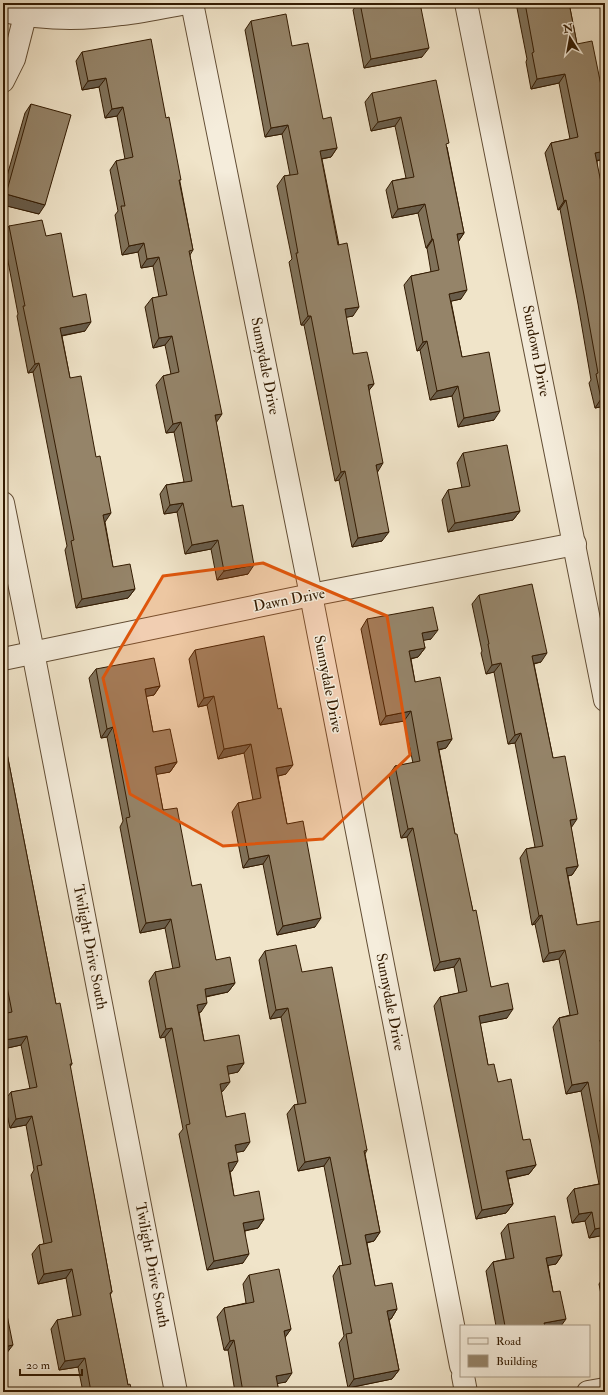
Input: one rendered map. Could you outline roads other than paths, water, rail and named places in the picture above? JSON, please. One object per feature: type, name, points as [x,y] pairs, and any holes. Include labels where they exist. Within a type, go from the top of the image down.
[{"type":"street","points":[[3,11],[24,9],[71,18],[122,14],[186,3]]},
{"type":"street","name":"Sunnydale Drive","points":[[192,3],[311,596],[460,1361]]},
{"type":"street","name":"Sundown Drive","points":[[466,3],[605,700]]},
{"type":"street","points":[[3,81],[14,59],[24,9]]},
{"type":"street","name":"Twilight Drive South","points":[[3,503],[176,1392]]},
{"type":"street","name":"Dawn Drive","points":[[3,659],[575,544]]},
{"type":"street","points":[[463,1377],[466,1392]]},
{"type":"street","points":[[588,1392],[605,1389]]}]
